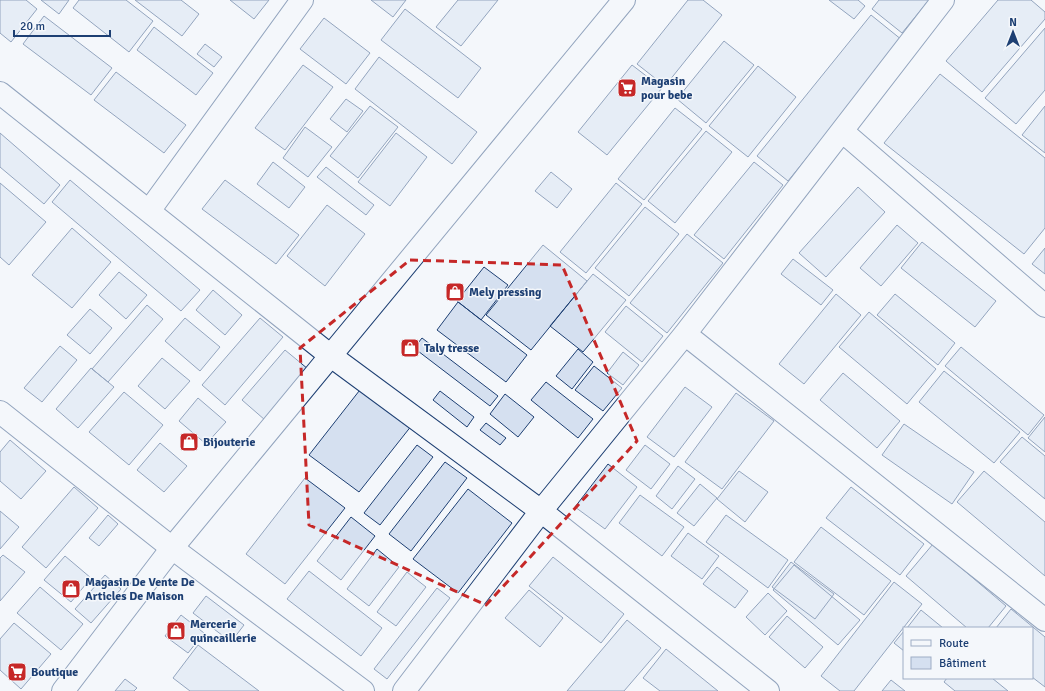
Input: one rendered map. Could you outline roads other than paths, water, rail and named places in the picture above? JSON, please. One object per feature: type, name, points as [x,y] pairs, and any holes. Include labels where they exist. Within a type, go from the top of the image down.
[{"type":"street","points":[[149,211],[302,0]]},
{"type":"street","points":[[63,691],[172,548],[563,72],[624,0]]},
{"type":"street","points":[[404,691],[541,511],[685,334],[942,0]]},
{"type":"street","points":[[0,93],[331,356],[541,511],[768,691]]},
{"type":"street","points":[[842,131],[1045,306]]},
{"type":"street","points":[[685,334],[1045,620]]},
{"type":"street","points":[[0,412],[172,548],[363,691]]},
{"type":"place","name":"Magasin pour bebe","points":[[627,88]]},
{"type":"place","name":"Mely pressing","points":[[455,292]]},
{"type":"place","name":"Taly tresse","points":[[410,348]]},
{"type":"place","name":"Bijouterie","points":[[189,442]]},
{"type":"place","name":"Magasin De Vente De Articles De Maison","points":[[71,589]]},
{"type":"place","name":"Mercerie quincaillerie","points":[[176,631]]},
{"type":"place","name":"Boutique","points":[[17,672]]}]
